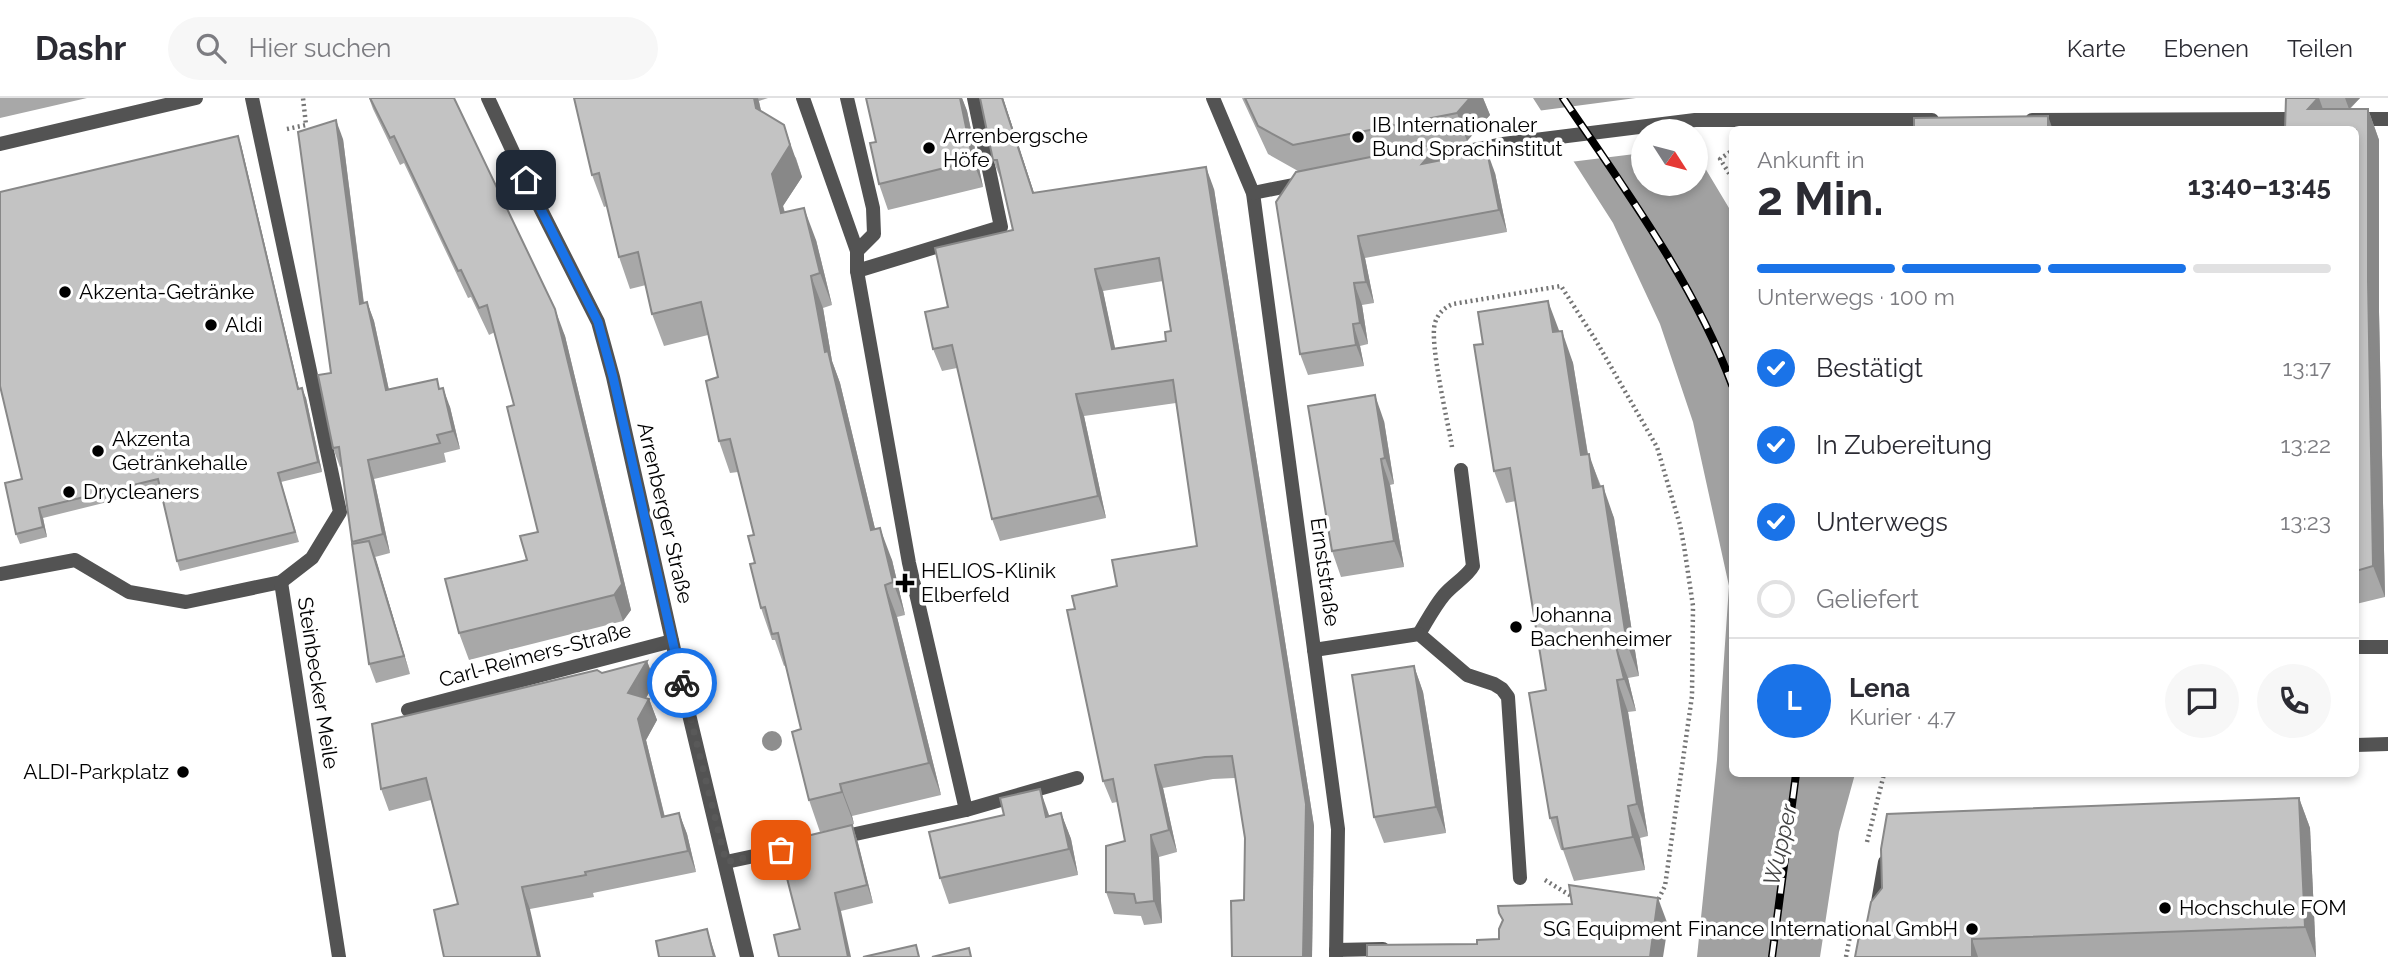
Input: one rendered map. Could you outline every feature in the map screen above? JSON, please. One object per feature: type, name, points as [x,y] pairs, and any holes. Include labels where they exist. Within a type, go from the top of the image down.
[{"type":"street","points":[[0,144],[196,98]]},
{"type":"street","points":[[252,98],[340,512],[312,558],[281,582]]},
{"type":"street","name":"Arrenberger Straße","points":[[488,98],[598,322],[747,957]]},
{"type":"street","points":[[803,98],[857,251],[857,271],[909,563],[966,810]]},
{"type":"street","points":[[847,98],[873,208],[874,234],[857,251]]},
{"type":"street","points":[[857,271],[1002,227],[974,98]]},
{"type":"street","name":"Ernststraße","points":[[1213,98],[1253,193],[1338,828],[1336,954]]},
{"type":"street","points":[[2018,120],[2388,119]]},
{"type":"street","points":[[1411,162],[1503,144],[1695,120],[1881,125],[1950,120]]},
{"type":"street","points":[[1253,193],[1319,180]]},
{"type":"street","points":[[1314,650],[1419,634],[1443,596],[1469,573],[1473,566],[1461,470]]},
{"type":"street","name":"Steinbecker Meile","points":[[0,575],[75,560],[129,592],[186,601],[281,582],[339,957]]},
{"type":"street","points":[[1419,634],[1467,675],[1494,684],[1508,697],[1520,878]]},
{"type":"street","name":"Carl-Reimers-Straße","points":[[408,710],[672,640]]},
{"type":"street","points":[[2359,647],[2388,646]]},
{"type":"street","points":[[2359,745],[2388,744]]},
{"type":"street","points":[[726,862],[966,810],[1077,778]]},
{"type":"street","points":[[1875,919],[1889,843]]},
{"type":"street","points":[[1336,954],[1391,949]]},
{"type":"path","points":[[287,129],[306,125],[303,98]]},
{"type":"path","points":[[1729,155],[1720,159],[1729,173]]},
{"type":"path","points":[[1461,470],[1452,453],[1433,332],[1436,318],[1453,304],[1561,286],[1657,447],[1680,526],[1693,606],[1692,696],[1665,886],[1656,904],[1648,909]]},
{"type":"path","points":[[1520,878],[1543,879],[1580,901]]},
{"type":"water","points":[[1533,98],[1662,98],[1650,119],[1631,119],[1631,196],[1708,196],[1708,173],[1729,208],[1729,586],[1693,422],[1660,324],[1613,223]]},
{"type":"water","name":"Wupper","points":[[1729,586],[1729,777],[1854,777],[1839,832],[1820,957],[1697,957],[1717,760]]},
{"type":"pier","points":[[1636,98],[1666,98],[1679,119],[1631,119],[1631,154],[1570,162],[1537,111]]},
{"type":"building","points":[[370,98],[454,98],[555,309],[622,584],[614,595],[459,633],[445,579],[527,560],[520,536],[538,532],[507,407],[514,405],[487,305],[479,308],[461,270],[458,271],[394,136],[390,138]]},
{"type":"building","points":[[574,98],[754,98],[756,108],[784,125],[790,145],[772,174],[781,213],[804,208],[820,273],[811,276],[825,352],[828,351],[871,530],[880,528],[893,582],[885,585],[929,763],[840,784],[842,792],[809,800],[792,732],[801,729],[778,633],[772,634],[765,607],[761,608],[750,564],[755,563],[748,536],[754,535],[730,439],[719,441],[706,381],[718,377],[701,302],[652,314],[638,252],[619,257],[599,173],[592,175]]},
{"type":"building","name":"Arrenbergsche Höfe","points":[[866,98],[960,98],[973,161],[879,184],[870,143],[876,142]]},
{"type":"building","points":[[980,98],[1002,98],[1033,193],[1206,167],[1306,804],[1303,957],[1232,957],[1231,901],[1244,900],[1245,838],[1232,756],[1205,757],[1155,765],[1169,830],[1151,835],[1154,901],[1136,903],[1134,894],[1106,892],[1106,846],[1125,841],[1113,779],[1103,781],[1067,610],[1075,609],[1072,596],[1117,586],[1112,560],[1197,546],[1173,380],[1076,394],[1098,496],[992,519],[952,345],[933,349],[925,312],[948,307],[935,248],[1013,230],[997,160],[993,160]],"holes":[[[1159,258],[1171,331],[1165,332],[1166,341],[1112,349],[1095,269]]]},
{"type":"building","name":"IB Internationaler Bund Sprachinstitut","points":[[1245,98],[1470,98],[1457,113],[1293,145],[1258,126]]},
{"type":"building","points":[[2286,98],[2318,98],[2308,109],[2368,109],[2373,566],[2359,570],[2359,126],[2285,126]]},
{"type":"building","points":[[2048,116],[2048,126],[1914,126],[1914,118]]},
{"type":"building","points":[[336,120],[360,304],[367,302],[386,390],[437,379],[439,389],[443,388],[453,431],[437,435],[440,443],[368,460],[383,534],[352,542],[339,447],[333,448],[318,375],[331,373],[298,132]]},
{"type":"building","points":[[238,136],[318,462],[278,473],[295,532],[177,561],[158,479],[39,508],[43,527],[16,534],[5,483],[22,479],[0,386],[0,192]]},
{"type":"building","points":[[1440,143],[1422,164],[1487,151],[1499,210],[1358,236],[1366,282],[1354,283],[1360,323],[1353,324],[1356,345],[1300,354],[1276,202],[1296,172]]},
{"type":"building","points":[[1548,301],[1553,332],[1562,331],[1581,455],[1589,454],[1593,488],[1603,486],[1627,644],[1616,646],[1624,679],[1617,680],[1637,804],[1628,806],[1633,837],[1563,849],[1557,817],[1550,818],[1529,693],[1546,690],[1510,468],[1494,471],[1474,345],[1483,344],[1478,312]]},
{"type":"building","points":[[1375,395],[1385,458],[1381,459],[1394,541],[1332,551],[1308,406]]},
{"type":"building","points":[[369,541],[404,656],[369,664],[352,544]]},
{"type":"building","points":[[647,661],[628,693],[649,699],[638,719],[662,817],[679,813],[688,851],[522,887],[538,957],[444,957],[434,910],[458,904],[426,778],[381,789],[372,724],[597,670],[602,673]]},
{"type":"building","points":[[1414,666],[1436,807],[1374,817],[1352,675]]},
{"type":"building","points":[[1040,789],[1046,817],[1061,813],[1069,849],[940,878],[929,832],[1004,815],[1000,798]]},
{"type":"building","points":[[2299,798],[2305,927],[1972,939],[1972,957],[1855,957],[1859,936],[1865,932],[1871,902],[1882,888],[1881,849],[1887,814]]},
{"type":"building","points":[[852,825],[867,885],[835,893],[848,957],[779,957],[774,935],[800,929],[778,843]]},
{"type":"building","points":[[1569,885],[1658,898],[1650,957],[1367,957],[1367,945],[1477,944],[1477,940],[1499,939],[1503,920],[1498,906],[1572,904]]},
{"type":"building","points":[[707,929],[714,957],[659,957],[656,941]]},
{"type":"building","points":[[916,945],[919,957],[863,957]]},
{"type":"building","points":[[969,948],[971,957],[932,957]]},
{"type":"railway","points":[[1563,98],[1678,273],[1729,378]]},
{"type":"railway","points":[[1772,957],[1796,777]]},
{"type":"way so far","points":[[682,683],[726,862],[781,850]]},
{"type":"place","name":"IB Internationaler Bund Sprachinstitut","points":[[1358,137]]},
{"type":"place","name":"Arrenbergsche Höfe","points":[[929,148]]},
{"type":"place","name":"Akzenta-Getränke","points":[[65,292]]},
{"type":"place","name":"Aldi","points":[[211,325]]},
{"type":"place","name":"Akzenta Getränkehalle","points":[[98,451]]},
{"type":"place","name":"Drycleaners","points":[[69,492]]},
{"type":"place","name":"HELIOS-Klinik Elberfeld","points":[[905,583]]},
{"type":"place","name":"Johanna Bachenheimer","points":[[1516,627]]},
{"type":"place","name":"ALDI-Parkplatz","points":[[183,772]]},
{"type":"place","name":"Hochschule FOM","points":[[2165,908]]},
{"type":"place","name":"SG Equipment Finance International GmbH","points":[[1972,929]]},
{"type":"route","points":[[526,180],[598,322],[613,377],[682,683]]}]
